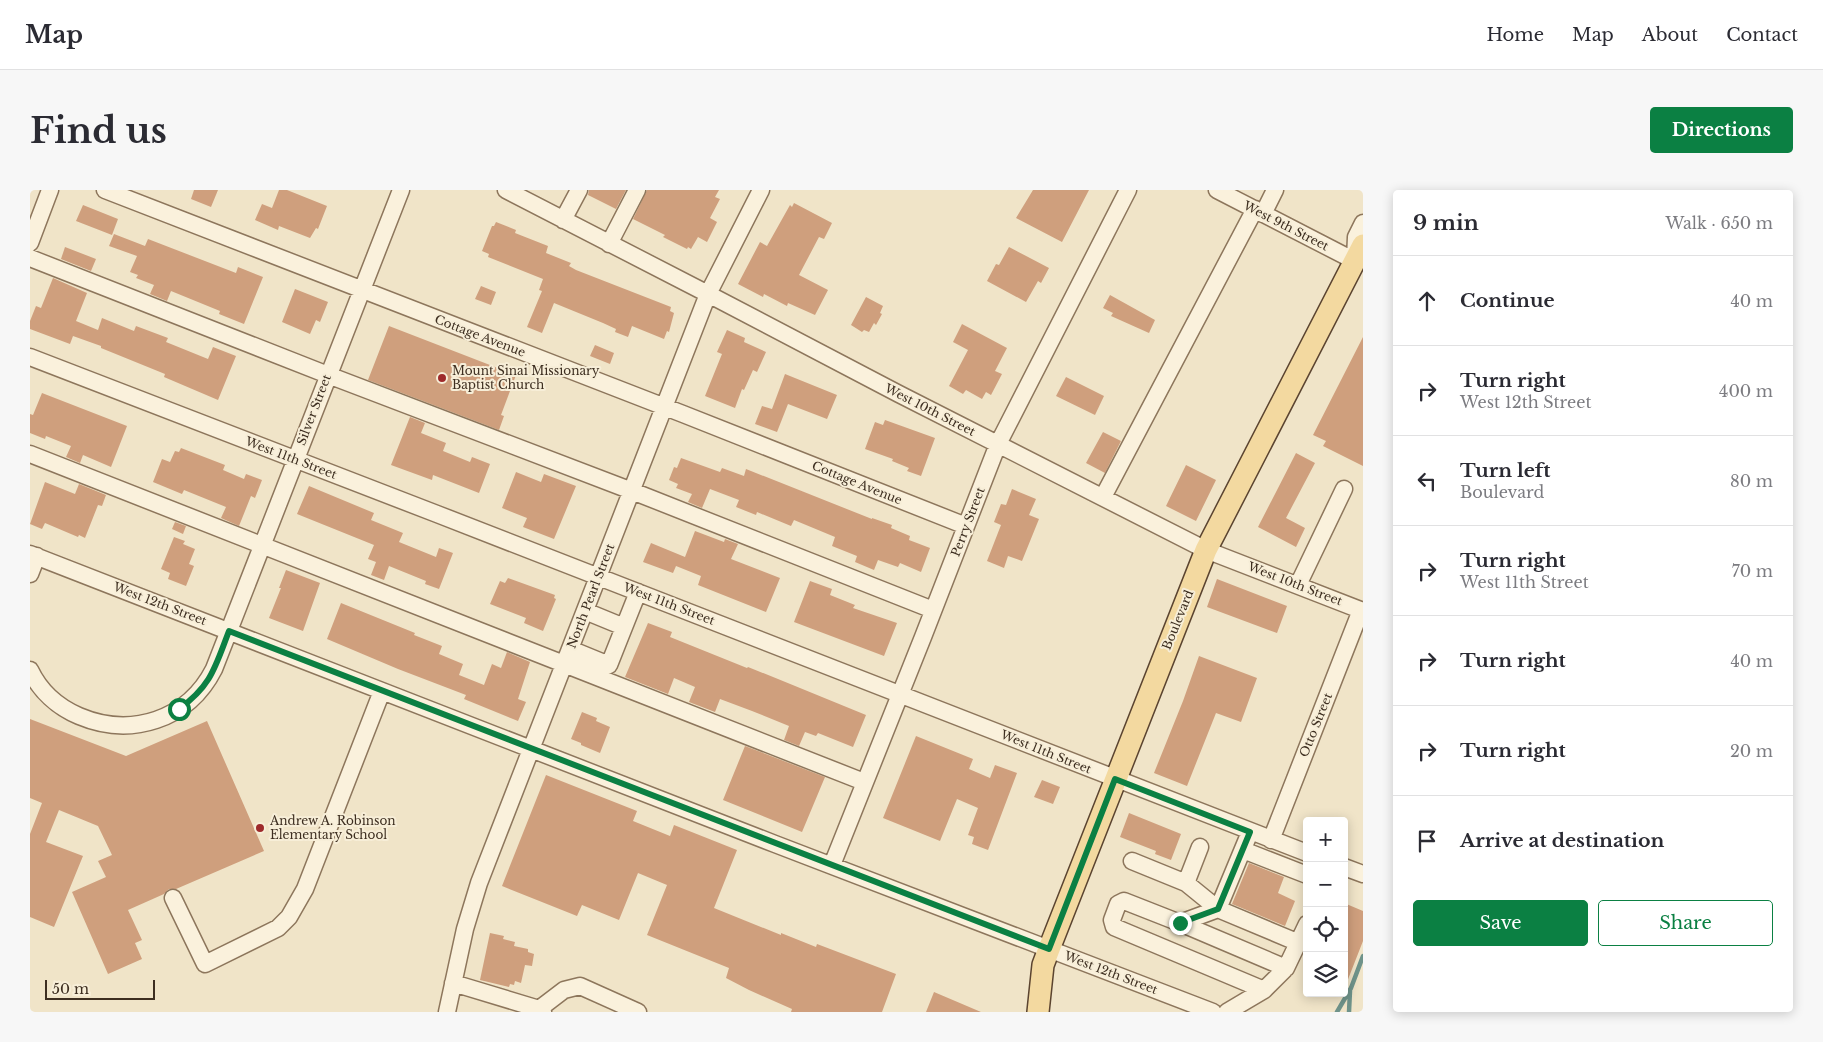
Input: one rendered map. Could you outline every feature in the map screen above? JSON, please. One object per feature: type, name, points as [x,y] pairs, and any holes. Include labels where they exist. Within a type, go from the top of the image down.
[{"type":"main road","name":"Boulevard","points":[[1038,1012],[1043,965],[1206,550],[1360,257]]},
{"type":"street","points":[[30,243],[50,190]]},
{"type":"street","name":"Cottage Avenue","points":[[105,190],[665,406],[966,526]]},
{"type":"street","name":"Silver Street","points":[[30,670],[47,695],[66,710],[94,722],[122,726],[145,723],[162,718],[192,700],[207,684],[401,190]]},
{"type":"street","points":[[563,220],[579,190]]},
{"type":"street","points":[[609,244],[637,190]]},
{"type":"street","name":"North Pearl Street","points":[[447,1012],[465,929],[479,883],[708,294],[761,190]]},
{"type":"street","name":"Perry Street","points":[[832,865],[998,444],[1128,190]]},
{"type":"street","name":"West 9th Street","points":[[1218,190],[1360,257]]},
{"type":"street","points":[[1103,497],[1259,211],[1275,190]]},
{"type":"street","name":"West 10th Street","points":[[514,192],[563,220],[898,394],[1206,550],[1362,611]]},
{"type":"street","points":[[1360,257],[1356,237],[1363,223]]},
{"type":"street","points":[[30,258],[328,375],[632,491],[933,610]]},
{"type":"street","name":"West 11th Street","points":[[30,357],[1303,852]]},
{"type":"street","points":[[30,454],[262,545],[567,656],[864,782]]},
{"type":"street","points":[[1298,585],[1344,489]]},
{"type":"street","points":[[30,574],[33,555]]},
{"type":"street","name":"West 12th Street","points":[[33,555],[1213,1012]]},
{"type":"street","points":[[567,656],[609,665],[638,592]]},
{"type":"street","points":[[585,611],[624,627]]},
{"type":"street","name":"Otto Street","points":[[1271,840],[1362,611]]},
{"type":"street","points":[[173,898],[205,964],[278,928],[289,917],[305,888],[382,691]]},
{"type":"street","points":[[1180,923],[1218,909],[1250,832]]},
{"type":"street","points":[[1186,883],[1200,847]]},
{"type":"street","points":[[1243,850],[1303,873]]},
{"type":"street","points":[[1132,861],[1186,883],[1218,909],[1299,943]]},
{"type":"street","points":[[1348,868],[1363,874]]},
{"type":"street","points":[[1264,990],[1114,927],[1112,920],[1118,904],[1124,902],[1180,923],[1286,968]]},
{"type":"street","points":[[1227,1012],[1264,990],[1286,968],[1303,934]]},
{"type":"street","points":[[453,983],[541,1010],[564,990],[580,986],[638,1012]]},
{"type":"building","points":[[194,190],[218,190],[211,207],[191,199]]},
{"type":"building","points":[[279,190],[287,190],[327,206],[318,229],[316,228],[310,238],[279,226],[278,230],[255,220],[262,204],[272,208]]},
{"type":"building","points":[[589,190],[626,190],[616,209],[588,195]]},
{"type":"building","points":[[647,190],[719,190],[715,197],[720,199],[710,218],[717,222],[707,242],[698,237],[691,249],[688,247],[687,249],[663,237],[665,235],[633,219]]},
{"type":"building","points":[[1033,190],[1089,190],[1062,242],[1016,218]]},
{"type":"building","points":[[794,203],[832,223],[824,239],[819,237],[799,275],[828,290],[815,315],[788,303],[787,306],[764,294],[763,297],[738,284],[760,242],[767,246],[790,205],[792,207]]},
{"type":"building","points":[[83,205],[118,219],[112,235],[76,221]]},
{"type":"building","points":[[496,222],[516,230],[515,233],[548,246],[546,253],[571,263],[569,266],[576,270],[671,307],[670,311],[674,313],[669,332],[667,331],[664,339],[632,326],[628,337],[615,332],[616,329],[603,323],[554,303],[542,333],[527,327],[542,291],[539,290],[543,279],[488,257],[489,254],[482,251],[492,226]]},
{"type":"building","points":[[114,234],[145,246],[148,239],[236,273],[238,267],[263,277],[244,324],[219,314],[220,311],[171,291],[167,301],[150,294],[154,285],[136,278],[138,275],[130,272],[137,256],[109,246]]},
{"type":"building","points":[[65,247],[96,259],[91,271],[61,259]]},
{"type":"building","points":[[1009,247],[1049,268],[1041,283],[1038,281],[1026,302],[987,281],[996,264],[999,265]]},
{"type":"building","points":[[53,278],[87,293],[76,321],[98,330],[102,318],[134,331],[136,326],[168,338],[166,342],[208,359],[213,347],[236,356],[218,400],[164,377],[165,374],[101,348],[101,346],[73,336],[70,344],[30,329],[30,321],[36,306],[41,308]]},
{"type":"building","points":[[481,286],[496,292],[491,305],[475,299]]},
{"type":"building","points":[[295,289],[328,302],[320,322],[316,320],[310,334],[282,322]]},
{"type":"building","points":[[1110,295],[1155,320],[1149,333],[1111,316],[1113,313],[1103,308]]},
{"type":"building","points":[[866,297],[883,306],[880,313],[882,314],[876,325],[874,323],[869,332],[864,330],[862,332],[851,325]]},
{"type":"building","points":[[962,324],[1007,348],[995,371],[1002,374],[991,395],[986,392],[982,399],[966,390],[963,394],[949,386],[968,350],[953,342]]},
{"type":"building","name":"Mount Sinai Missionary Baptist Church","points":[[389,326],[516,375],[501,415],[504,416],[499,430],[368,380]]},
{"type":"building","points":[[727,330],[745,338],[744,342],[766,352],[757,372],[753,370],[744,390],[742,389],[735,408],[705,396],[722,354],[717,352]]},
{"type":"building","points":[[1363,337],[1363,466],[1323,446],[1326,441],[1313,435]]},
{"type":"building","points":[[595,345],[614,353],[610,364],[590,356]]},
{"type":"building","points":[[785,374],[837,395],[827,419],[788,404],[777,432],[755,424],[762,406],[772,409]]},
{"type":"building","points":[[1066,377],[1104,396],[1095,415],[1056,396]]},
{"type":"building","points":[[42,393],[127,426],[111,467],[83,455],[80,463],[66,457],[71,446],[46,436],[45,439],[30,433],[30,414],[33,415]]},
{"type":"building","points":[[410,417],[425,423],[421,433],[446,443],[443,451],[470,462],[472,457],[490,464],[479,493],[433,475],[432,480],[391,465]]},
{"type":"building","points":[[885,420],[935,438],[921,476],[907,471],[909,468],[892,461],[893,459],[865,449],[875,422],[883,425]]},
{"type":"building","points":[[1103,432],[1121,441],[1105,473],[1086,463]]},
{"type":"building","points":[[181,448],[225,465],[223,470],[244,479],[246,474],[262,480],[255,498],[251,496],[239,526],[221,518],[226,507],[184,490],[182,494],[153,482],[162,459],[170,462],[175,451],[179,452]]},
{"type":"building","points":[[1296,453],[1315,463],[1286,518],[1305,528],[1296,547],[1258,527]]},
{"type":"building","points":[[681,458],[720,472],[722,468],[744,476],[746,469],[872,519],[892,525],[891,528],[910,536],[909,540],[930,548],[921,572],[900,563],[898,567],[878,560],[874,570],[855,562],[857,556],[832,546],[835,537],[794,520],[791,526],[757,512],[756,515],[736,507],[739,500],[710,489],[702,508],[688,502],[692,494],[676,488],[678,484],[669,480],[674,467],[677,468]]},
{"type":"building","points":[[1186,465],[1216,480],[1196,521],[1166,506]]},
{"type":"building","points":[[516,472],[541,482],[544,474],[576,486],[554,539],[523,527],[527,518],[502,508]]},
{"type":"building","points":[[45,482],[75,494],[79,484],[106,495],[102,506],[98,505],[85,538],[79,535],[78,537],[45,523],[42,529],[30,524]]},
{"type":"building","points":[[309,486],[374,513],[371,520],[403,533],[399,542],[436,557],[439,548],[453,553],[439,589],[425,584],[426,581],[389,566],[384,580],[371,575],[376,562],[368,559],[374,545],[297,514]]},
{"type":"building","points":[[1012,489],[1036,499],[1029,515],[1039,519],[1022,561],[1008,556],[1004,568],[987,561],[1001,525],[994,522],[1001,504],[1006,505]]},
{"type":"building","points":[[175,522],[186,526],[183,534],[172,529]]},
{"type":"building","points":[[695,531],[724,542],[725,539],[738,544],[731,559],[780,578],[766,612],[698,585],[701,576],[676,566],[673,573],[643,562],[651,543],[685,557]]},
{"type":"building","points":[[174,537],[185,541],[183,544],[195,549],[189,564],[194,566],[186,586],[168,579],[170,573],[161,569]]},
{"type":"building","points":[[286,570],[320,583],[303,631],[269,618]]},
{"type":"building","points":[[508,578],[555,595],[554,598],[556,599],[543,631],[524,623],[526,618],[490,604],[500,581],[505,583]]},
{"type":"building","points":[[1217,579],[1287,606],[1277,633],[1207,607]]},
{"type":"building","points":[[810,581],[832,589],[830,595],[855,605],[853,608],[897,623],[884,656],[794,622]]},
{"type":"building","points":[[341,603],[442,646],[439,654],[463,664],[459,675],[484,685],[492,664],[501,668],[507,652],[530,662],[518,699],[526,702],[518,721],[464,699],[466,695],[327,639]]},
{"type":"building","points":[[648,623],[672,632],[670,637],[866,715],[853,747],[818,733],[816,736],[805,732],[799,746],[784,740],[789,726],[752,711],[720,699],[715,712],[689,702],[695,687],[674,678],[668,694],[625,677]]},
{"type":"building","points":[[1199,656],[1257,678],[1241,722],[1216,713],[1187,786],[1154,773]]},
{"type":"building","points":[[582,712],[597,718],[596,721],[610,727],[600,753],[571,739]]},
{"type":"building","points":[[30,719],[126,756],[207,721],[264,851],[176,889],[169,889],[164,894],[128,910],[142,940],[135,943],[142,959],[108,974],[72,892],[106,877],[98,861],[112,855],[98,826],[59,810],[46,842],[83,856],[54,927],[30,917],[30,834],[42,803],[30,798]]},
{"type":"building","points":[[916,736],[973,759],[969,769],[990,778],[995,765],[1017,773],[988,850],[972,844],[974,837],[968,835],[978,808],[957,799],[940,841],[883,818]]},
{"type":"building","points":[[745,746],[825,777],[802,832],[723,800]]},
{"type":"building","points":[[546,775],[637,811],[633,821],[670,836],[674,825],[737,850],[714,908],[781,935],[781,933],[816,947],[817,944],[896,974],[882,1012],[791,1012],[792,1009],[726,978],[729,968],[647,935],[667,885],[638,873],[619,920],[582,905],[577,916],[502,886]]},
{"type":"building","points":[[1042,780],[1060,787],[1053,804],[1034,797]]},
{"type":"building","points":[[1129,813],[1181,834],[1171,860],[1155,854],[1156,851],[1120,837]]},
{"type":"building","points":[[1249,863],[1284,877],[1278,893],[1295,901],[1285,926],[1232,904]]},
{"type":"building","points":[[1348,905],[1363,911],[1363,941],[1348,979]]},
{"type":"building","points":[[490,933],[504,936],[503,939],[515,942],[514,946],[528,949],[528,952],[534,954],[532,966],[525,965],[521,983],[515,981],[514,985],[510,984],[509,987],[480,980]]},
{"type":"building","points":[[934,992],[981,1012],[926,1012]]},
{"type":"waterway","points":[[1337,1012],[1351,988],[1363,956]]},
{"type":"waterway","points":[[1349,1012],[1350,991]]},
{"type":"place","name":"Mount Sinai Missionary Baptist Church","points":[[442,378]]},
{"type":"place","name":"Andrew A. Robinson Elementary School","points":[[260,828]]},
{"type":"route","points":[[179,709],[192,700],[207,684],[229,631],[1049,949],[1115,779],[1250,832],[1218,909],[1180,923]]}]
